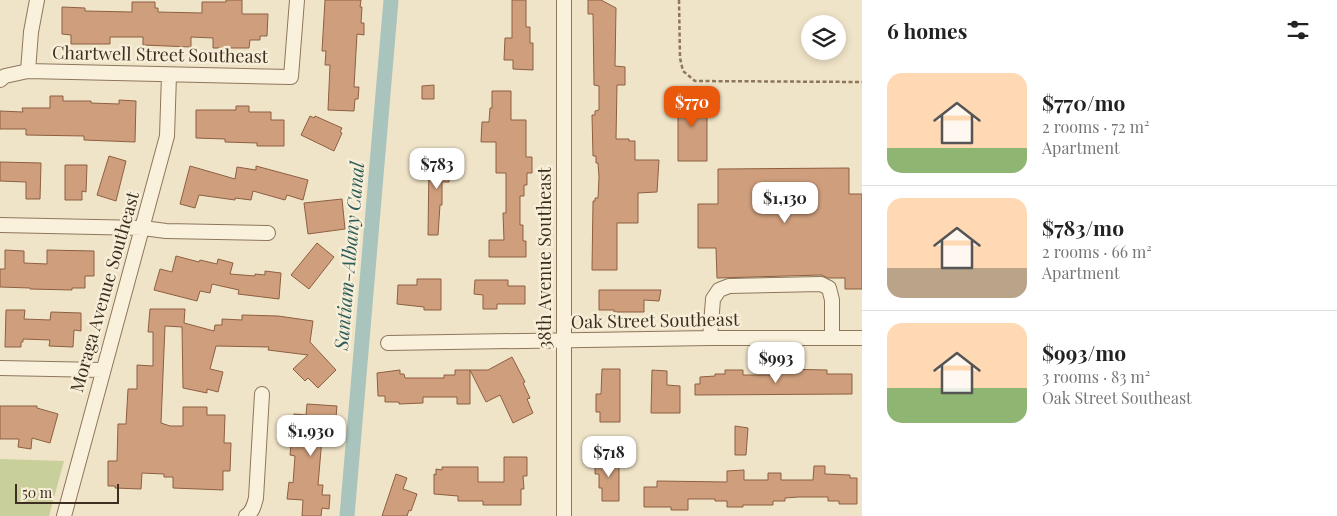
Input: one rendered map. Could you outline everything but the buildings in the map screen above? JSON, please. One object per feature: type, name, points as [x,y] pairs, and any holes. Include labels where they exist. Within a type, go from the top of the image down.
[{"type":"street","points":[[28,71],[31,32],[37,0]]},
{"type":"street","name":"Chartwell Street Southeast","points":[[0,80],[5,76],[28,71],[291,77],[296,0]]},
{"type":"street","name":"38th Avenue Southeast","points":[[564,0],[564,516]]},
{"type":"street","name":"Moraga Avenue Southeast","points":[[64,516],[102,370],[167,136],[169,75]]},
{"type":"street","points":[[0,225],[268,233]]},
{"type":"street","points":[[710,338],[713,299],[719,290],[729,286],[821,284],[829,288],[832,300],[832,338]]},
{"type":"street","name":"Oak Street Southeast","points":[[388,343],[710,338],[862,338]]},
{"type":"street","points":[[0,368],[102,370]]},
{"type":"street","points":[[246,516],[250,514],[254,507],[256,498],[262,394]]},
{"type":"path","points":[[680,0],[680,58],[683,71],[695,81],[862,82]]},
{"type":"green space","points":[[0,459],[64,461],[49,516],[0,516]]},
{"type":"waterway","name":"Santiam-Albany Canal","points":[[347,516],[391,0]]}]
